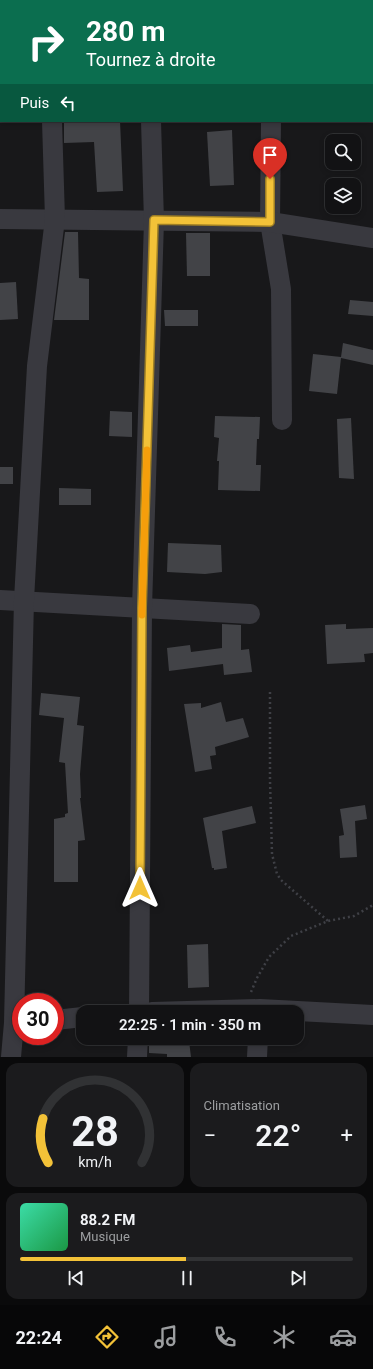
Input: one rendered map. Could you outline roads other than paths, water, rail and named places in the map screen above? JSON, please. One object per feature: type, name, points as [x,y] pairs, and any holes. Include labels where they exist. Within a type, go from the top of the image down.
[{"type":"street","points":[[13,993],[24,600],[37,366],[55,219],[52,122]]},
{"type":"street","points":[[139,1005],[142,608],[154,220],[151,122]]},
{"type":"street","points":[[271,122],[270,222],[280,290],[282,420]]},
{"type":"street","points":[[0,219],[270,222],[373,238]]},
{"type":"street","points":[[0,600],[24,600],[250,614]]},
{"type":"street","points":[[304,1012],[373,1014]]},
{"type":"street","points":[[64,1019],[76,1018]]},
{"type":"street","points":[[11,1057],[12,1023]]},
{"type":"street","points":[[137,1057],[138,1045]]},
{"type":"street","points":[[257,1057],[258,1045]]}]
